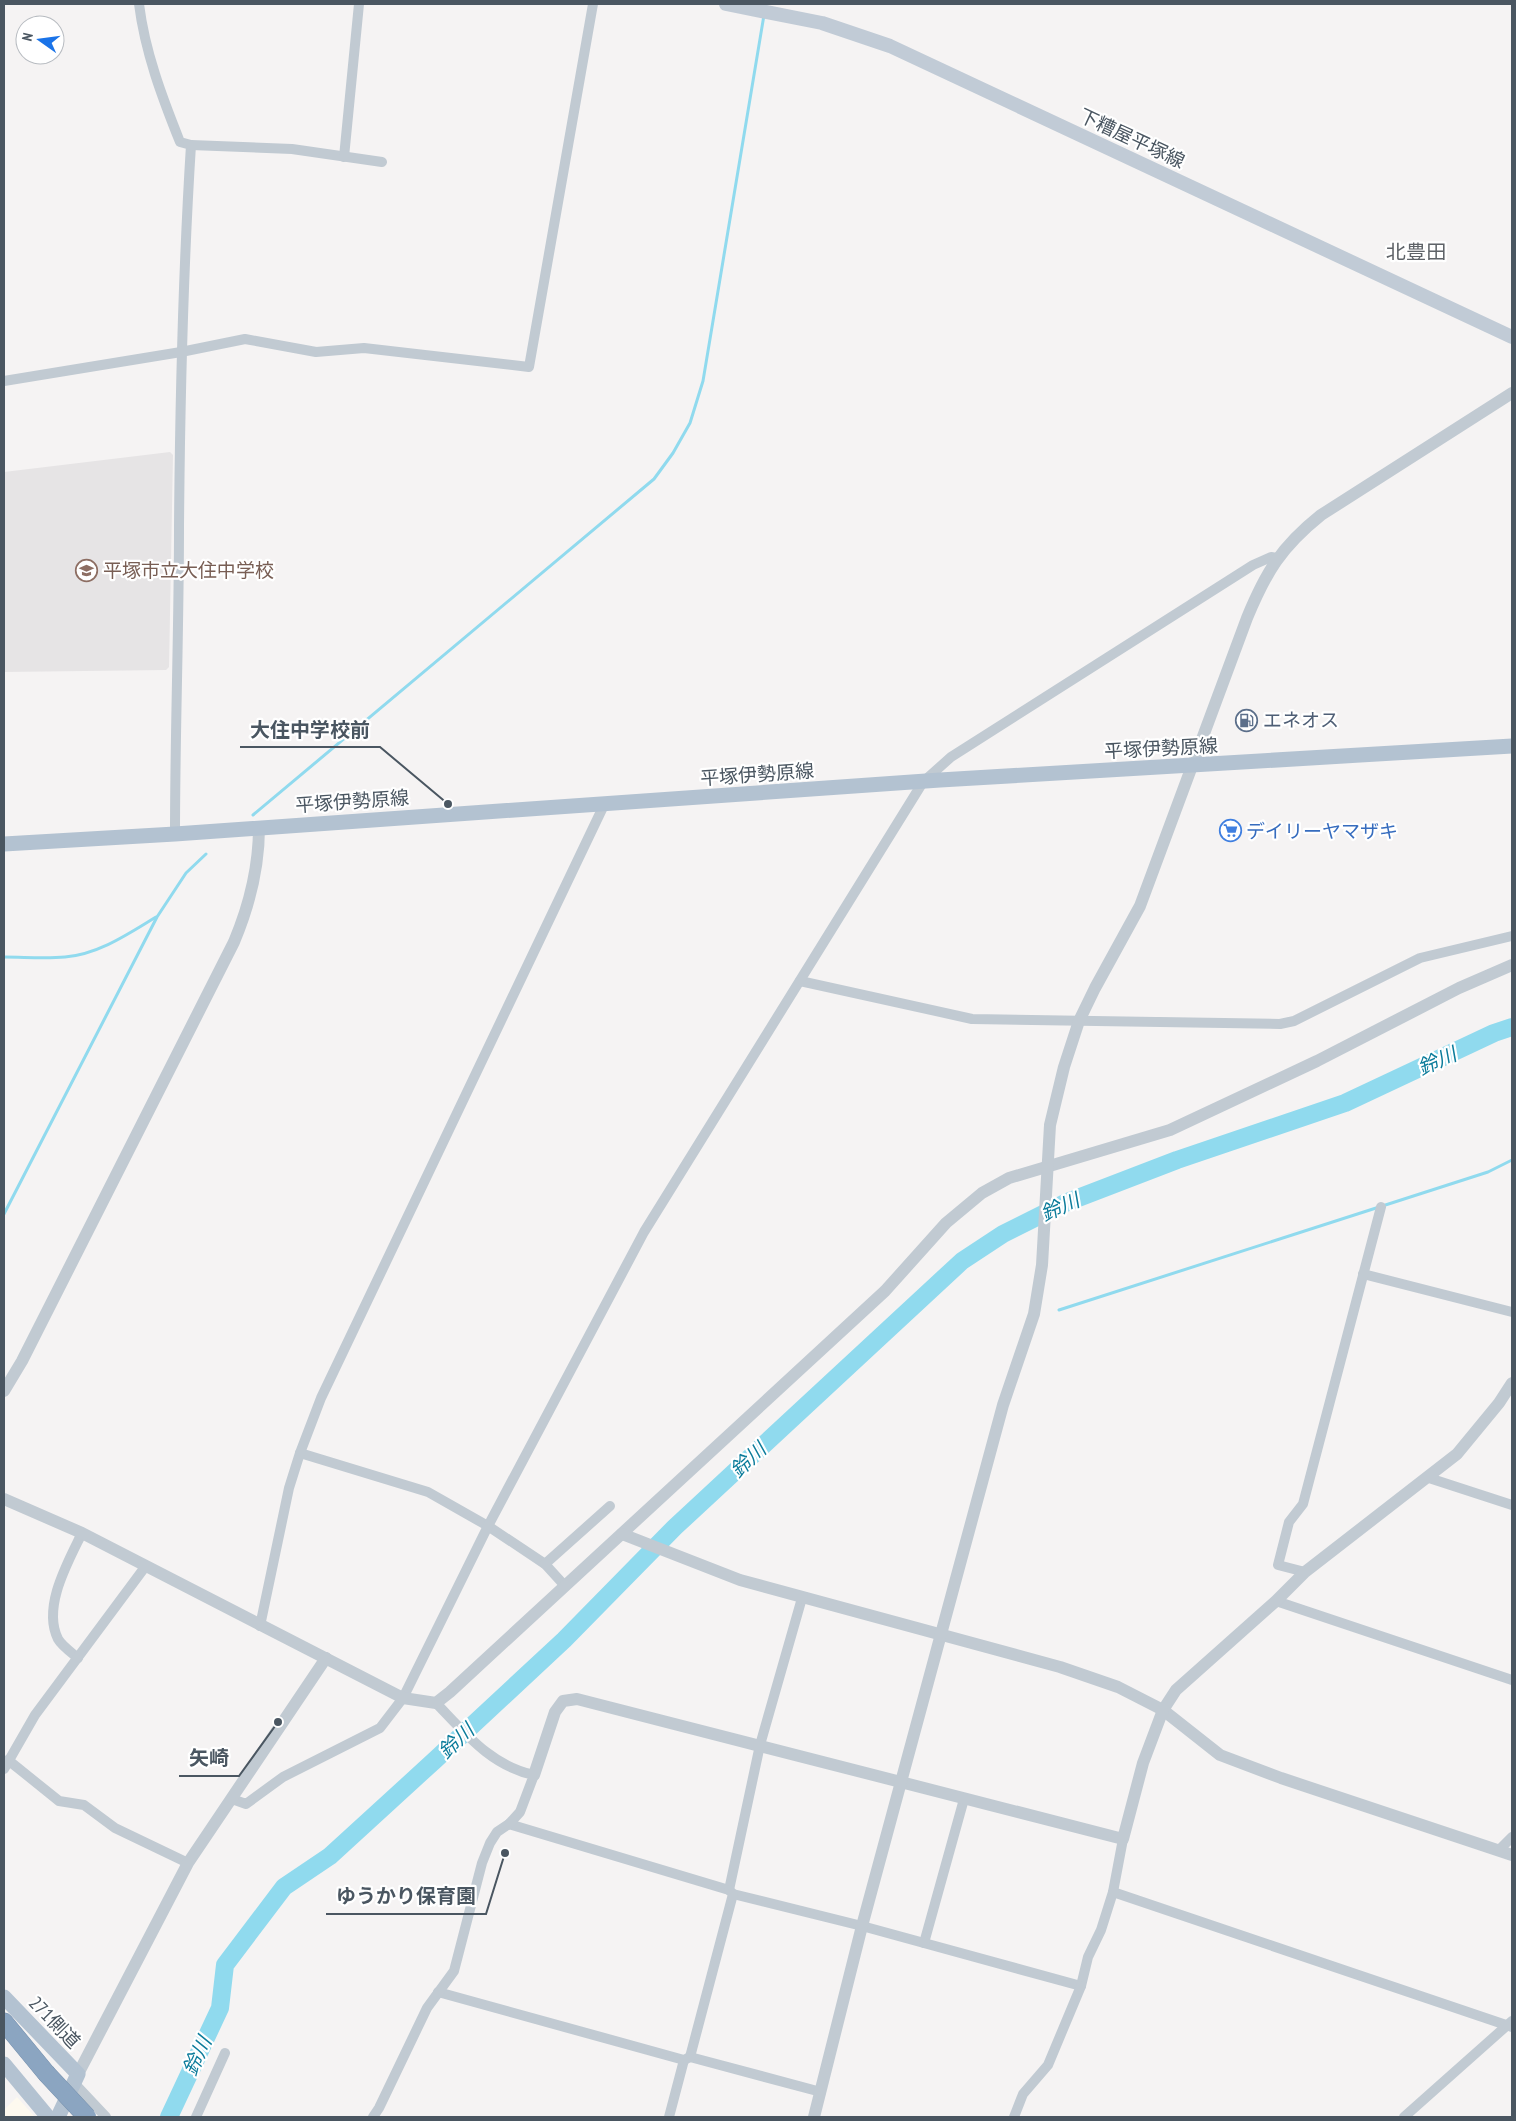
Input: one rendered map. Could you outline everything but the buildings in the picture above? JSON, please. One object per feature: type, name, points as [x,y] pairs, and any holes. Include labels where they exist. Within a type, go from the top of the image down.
[{"type":"highway","points":[[4,2022],[72,2117]]},
{"type":"highway","points":[[4,2039],[87,2117]]},
{"type":"main road","name":"下糟屋平塚線","points":[[726,4],[842,29],[910,54],[1512,337]]},
{"type":"main road","name":"平塚伊勢原線","points":[[4,844],[923,782],[1512,746]]},
{"type":"main road","name":"271側道","points":[[4,1997],[76,2079]]},
{"type":"main road","points":[[4,2064],[48,2117]]},
{"type":"main road","points":[[58,2117],[76,2079]]},
{"type":"street","points":[[139,4],[142,30],[160,92],[180,142],[191,145],[292,149],[382,162]]},
{"type":"street","points":[[344,156],[359,4]]},
{"type":"street","points":[[4,381],[244,340],[316,352],[364,348],[529,367],[592,4]]},
{"type":"street","points":[[174,834],[181,352],[191,145]]},
{"type":"street","points":[[814,2117],[862,1926],[1003,1405],[1034,1314],[1042,1260],[1045,1181],[1050,1125],[1064,1067],[1079,1021],[1140,906],[1190,766],[1247,618],[1261,586],[1277,558],[1300,531],[1321,515],[1512,393]]},
{"type":"street","points":[[232,1799],[246,1804],[283,1777],[380,1728],[403,1698],[488,1526],[644,1232],[923,782],[952,757],[1253,565],[1271,557],[1277,558]]},
{"type":"street","points":[[260,1626],[289,1488],[321,1398],[604,805]]},
{"type":"street","points":[[4,1390],[40,1326],[234,942],[253,890],[259,856],[259,827]]},
{"type":"street","points":[[800,981],[972,1019],[1280,1024],[1294,1021],[1420,958],[1512,936]]},
{"type":"street","points":[[436,1703],[565,1586],[625,1535],[885,1291],[940,1230],[982,1193],[1009,1178],[1170,1130],[1300,1069],[1459,988],[1512,965]]},
{"type":"street","points":[[1306,1572],[1278,1565],[1289,1522],[1303,1504],[1381,1207]]},
{"type":"street","points":[[1363,1274],[1512,1312]]},
{"type":"street","points":[[1014,2117],[1023,2094],[1048,2065],[1081,1986],[1088,1957],[1101,1930],[1113,1892],[1123,1839],[1143,1763],[1163,1710],[1176,1690],[1306,1572],[1429,1478],[1457,1454],[1472,1437],[1512,1382]]},
{"type":"street","points":[[300,1453],[428,1492],[488,1526],[544,1564],[565,1586]]},
{"type":"street","points":[[1429,1478],[1512,1505]]},
{"type":"street","points":[[4,1499],[82,1533],[403,1698],[436,1703],[488,1755],[508,1767],[534,1775]]},
{"type":"street","points":[[544,1564],[610,1506]]},
{"type":"street","points":[[78,1658],[59,1640],[53,1603],[65,1568],[82,1533]]},
{"type":"street","points":[[625,1535],[740,1580],[1060,1667],[1118,1687],[1163,1710],[1220,1755],[1281,1778],[1512,1855]]},
{"type":"street","points":[[145,1566],[35,1715],[6,1765],[59,1801],[84,1805],[115,1828],[188,1863]]},
{"type":"street","points":[[669,2117],[687,2058],[731,1892],[760,1745],[802,1598]]},
{"type":"street","points":[[1276,1601],[1512,1680]]},
{"type":"street","points":[[106,2117],[76,2079],[188,1863],[326,1658]]},
{"type":"street","points":[[372,2117],[390,2088],[427,2008],[454,1971],[482,1863],[490,1843],[498,1832],[520,1812],[555,1712],[563,1701],[577,1698],[1123,1839]]},
{"type":"street","points":[[924,1943],[964,1799]]},
{"type":"street","points":[[509,1824],[731,1892],[1081,1986]]},
{"type":"street","points":[[1498,1850],[1512,1837]]},
{"type":"street","points":[[1113,1892],[1511,2024]]},
{"type":"street","points":[[438,1992],[821,2092]]},
{"type":"street","points":[[1404,2117],[1511,2024]]},
{"type":"street","points":[[196,2117],[225,2053]]},
{"type":"shaded area","name":"平塚市立大住中学校","points":[[170,452],[173,455],[169,667],[166,670],[4,672],[4,472]]},
{"type":"shaded area","points":[[17,2097],[35,2117],[4,2117],[4,2110]]},
{"type":"waterway","points":[[253,815],[654,479],[673,453],[690,423],[703,381],[764,15]]},
{"type":"waterway","points":[[4,1214],[157,917],[186,873],[206,854]]},
{"type":"waterway","points":[[4,957],[50,958],[90,952],[113,942],[156,917]]},
{"type":"waterway","name":"鈴川","points":[[169,2117],[220,2008],[225,1965],[284,1887],[330,1856],[435,1760],[564,1640],[675,1527],[962,1261],[1003,1234],[1065,1203],[1177,1160],[1345,1103],[1494,1033],[1512,1027]]},
{"type":"waterway","points":[[1059,1310],[1488,1172],[1512,1160]]},
{"type":"place","name":"平塚市立大住中学校","points":[[87,570]]},
{"type":"place","name":"エネオス","points":[[1247,720]]},
{"type":"place","name":"大住中学校前","points":[[448,804]]},
{"type":"place","name":"デイリーヤマザキ","points":[[1230,831]]},
{"type":"place","name":"矢崎","points":[[278,1722]]},
{"type":"place","name":"ゆうかり保育園","points":[[505,1853]]},
{"type":"district","name":"北豊田","points":[[1416,252]]}]
